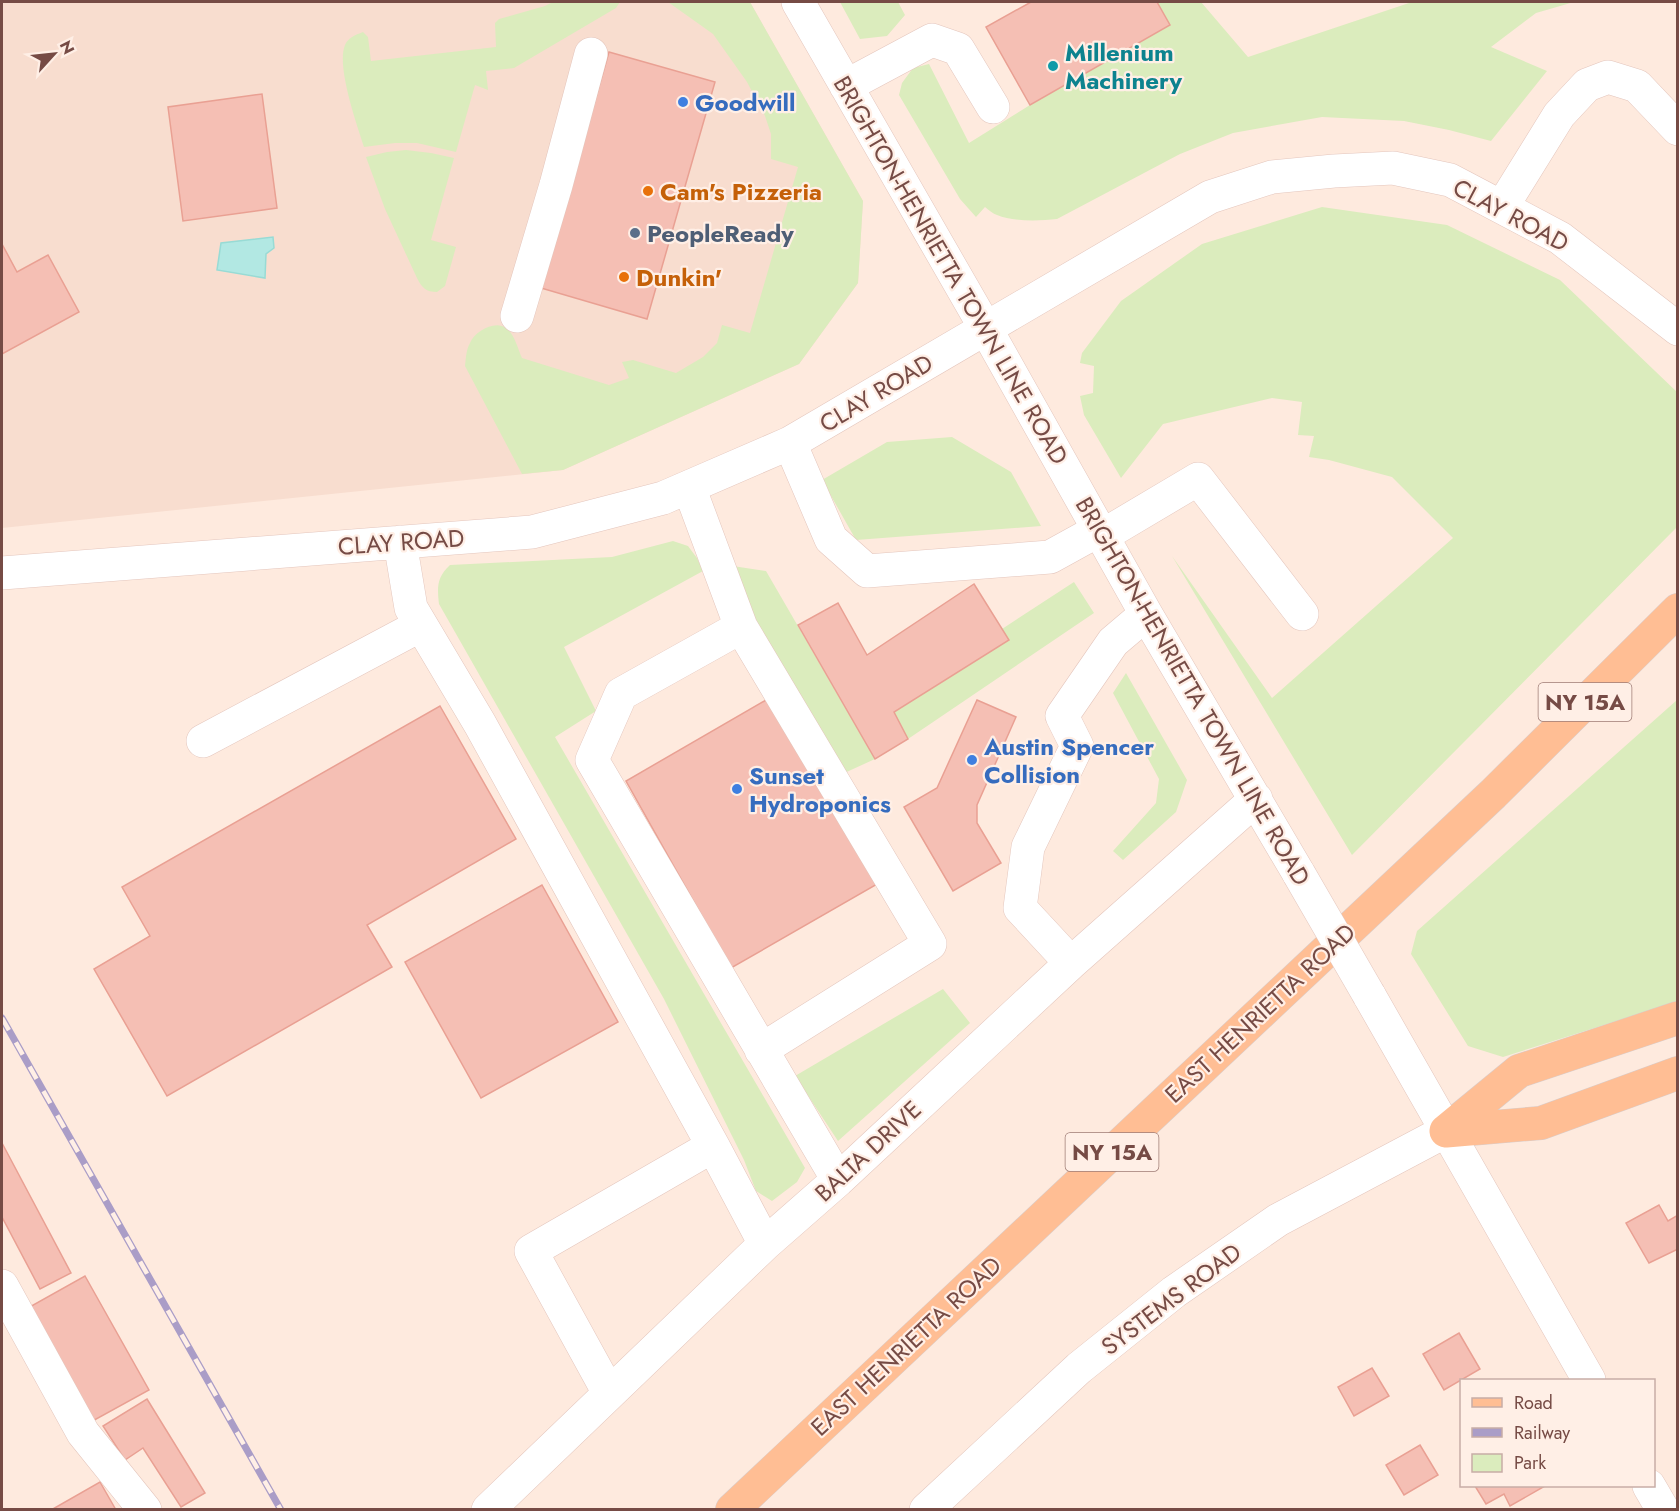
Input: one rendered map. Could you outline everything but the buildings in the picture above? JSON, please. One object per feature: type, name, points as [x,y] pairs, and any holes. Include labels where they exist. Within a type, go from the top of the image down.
[{"type":"main road","name":"EAST HENRIETTA ROAD","points":[[732,1509],[1493,794],[1677,610]]},
{"type":"main road","points":[[1446,1131],[1519,1071],[1677,1018]]},
{"type":"main road","points":[[1446,1131],[1541,1123],[1677,1073]]},
{"type":"street","name":"BRIGHTON-HENRIETTA TOWN LINE ROAD","points":[[798,2],[1146,614],[1256,799],[1588,1379]]},
{"type":"street","points":[[846,86],[932,40],[958,49],[993,107]]},
{"type":"street","points":[[517,316],[556,185],[591,54]]},
{"type":"street","points":[[1502,207],[1559,115],[1587,85],[1608,77],[1637,86],[1677,129]]},
{"type":"street","name":"CLAY ROAD","points":[[2,573],[532,532],[663,498],[790,443],[1210,197],[1272,177],[1393,168],[1450,180],[1560,238],[1677,329]]},
{"type":"street","points":[[790,443],[831,539],[867,571],[1050,557],[1100,533],[1198,478],[1302,614]]},
{"type":"street","points":[[689,487],[741,627],[930,944],[761,1050]]},
{"type":"street","points":[[400,542],[411,608],[480,724],[765,1244]]},
{"type":"street","points":[[1071,963],[1020,908],[1028,847],[1077,746],[1062,716],[1113,642],[1146,614]]},
{"type":"street","points":[[203,741],[421,625]]},
{"type":"street","points":[[741,627],[621,694],[592,760],[838,1180]]},
{"type":"street","name":"BALTA DRIVE","points":[[488,1509],[765,1244],[838,1180],[1071,963],[1256,799]]},
{"type":"street","name":"SYSTEMS ROAD","points":[[926,1509],[1079,1368],[1174,1292],[1278,1220],[1446,1131]]},
{"type":"street","points":[[609,1393],[531,1251],[713,1146]]},
{"type":"street","points":[[2,1286],[83,1433],[145,1509]]},
{"type":"street","points":[[1650,1487],[1663,1509]]},
{"type":"shaded area","points":[[2,2],[750,2],[863,201],[858,283],[799,364],[563,470],[2,528]]},
{"type":"green space","points":[[553,2],[620,2],[616,8],[514,68],[486,71],[488,90],[475,85],[456,152],[417,143],[364,147],[348,96],[343,67],[345,45],[350,39],[363,32],[368,37],[371,61],[496,47],[495,23],[499,19]]},
{"type":"green space","points":[[668,2],[750,2],[863,201],[858,283],[799,364],[563,470],[522,474],[465,366],[466,354],[476,334],[491,326],[502,326],[516,342],[522,358],[609,385],[629,378],[622,362],[633,360],[676,373],[703,357],[717,343],[722,325],[750,333],[798,167],[771,159],[771,134],[765,116],[747,82],[713,34]]},
{"type":"green space","points":[[840,2],[898,2],[905,15],[887,36],[860,39]]},
{"type":"green space","points":[[1157,2],[1201,2],[1248,57],[1412,2],[1574,2],[1536,13],[1491,47],[1547,71],[1491,141],[1404,121],[1322,117],[1233,133],[1180,154],[1057,219],[1011,219],[985,207],[976,217],[960,199],[899,95],[902,83],[913,68],[929,64],[969,143],[1030,105],[1170,25]]},
{"type":"green space","points":[[406,150],[454,158],[431,240],[456,247],[445,286],[437,292],[425,289],[417,278],[385,209],[366,157]]},
{"type":"green space","points":[[1322,207],[1447,225],[1560,280],[1678,393],[1677,527],[1352,855],[1172,556],[1272,698],[1453,538],[1392,477],[1309,457],[1314,436],[1298,435],[1302,402],[1272,398],[1163,424],[1121,478],[1084,415],[1080,396],[1093,393],[1094,366],[1080,363],[1082,353],[1121,301],[1202,244]]},
{"type":"green space","points":[[952,437],[1011,472],[1041,526],[856,540],[822,480],[887,442]]},
{"type":"green space","points":[[673,541],[688,546],[703,571],[564,647],[596,711],[555,737],[805,1168],[797,1182],[772,1201],[756,1191],[744,1160],[664,999],[439,604],[439,583],[450,565],[612,557]]},
{"type":"green space","points":[[726,565],[766,571],[875,759],[840,775],[788,690]]},
{"type":"green space","points":[[1074,582],[1094,613],[908,739],[894,712],[1008,640],[1002,629]]},
{"type":"green space","points":[[1126,673],[1187,780],[1176,812],[1123,860],[1113,851],[1156,803],[1159,779],[1113,693]]},
{"type":"green space","points":[[1677,700],[1677,1002],[1503,1057],[1468,1046],[1411,954],[1417,931]]},
{"type":"green space","points":[[943,989],[970,1023],[838,1141],[795,1076]]},
{"type":"water","points":[[273,237],[274,248],[266,254],[265,278],[217,270],[221,243]]},
{"type":"railway","points":[[2,1018],[281,1510]]},
{"type":"place","name":"Millenium Machinery","points":[[1053,66]]},
{"type":"place","name":"Goodwill","points":[[683,102]]},
{"type":"place","name":"Cam's Pizzeria","points":[[648,191]]},
{"type":"place","name":"PeopleReady","points":[[635,233]]},
{"type":"place","name":"Dunkin'","points":[[624,277]]},
{"type":"place","name":"Austin Spencer Collision","points":[[972,760]]},
{"type":"place","name":"Sunset Hydroponics","points":[[737,789]]}]
